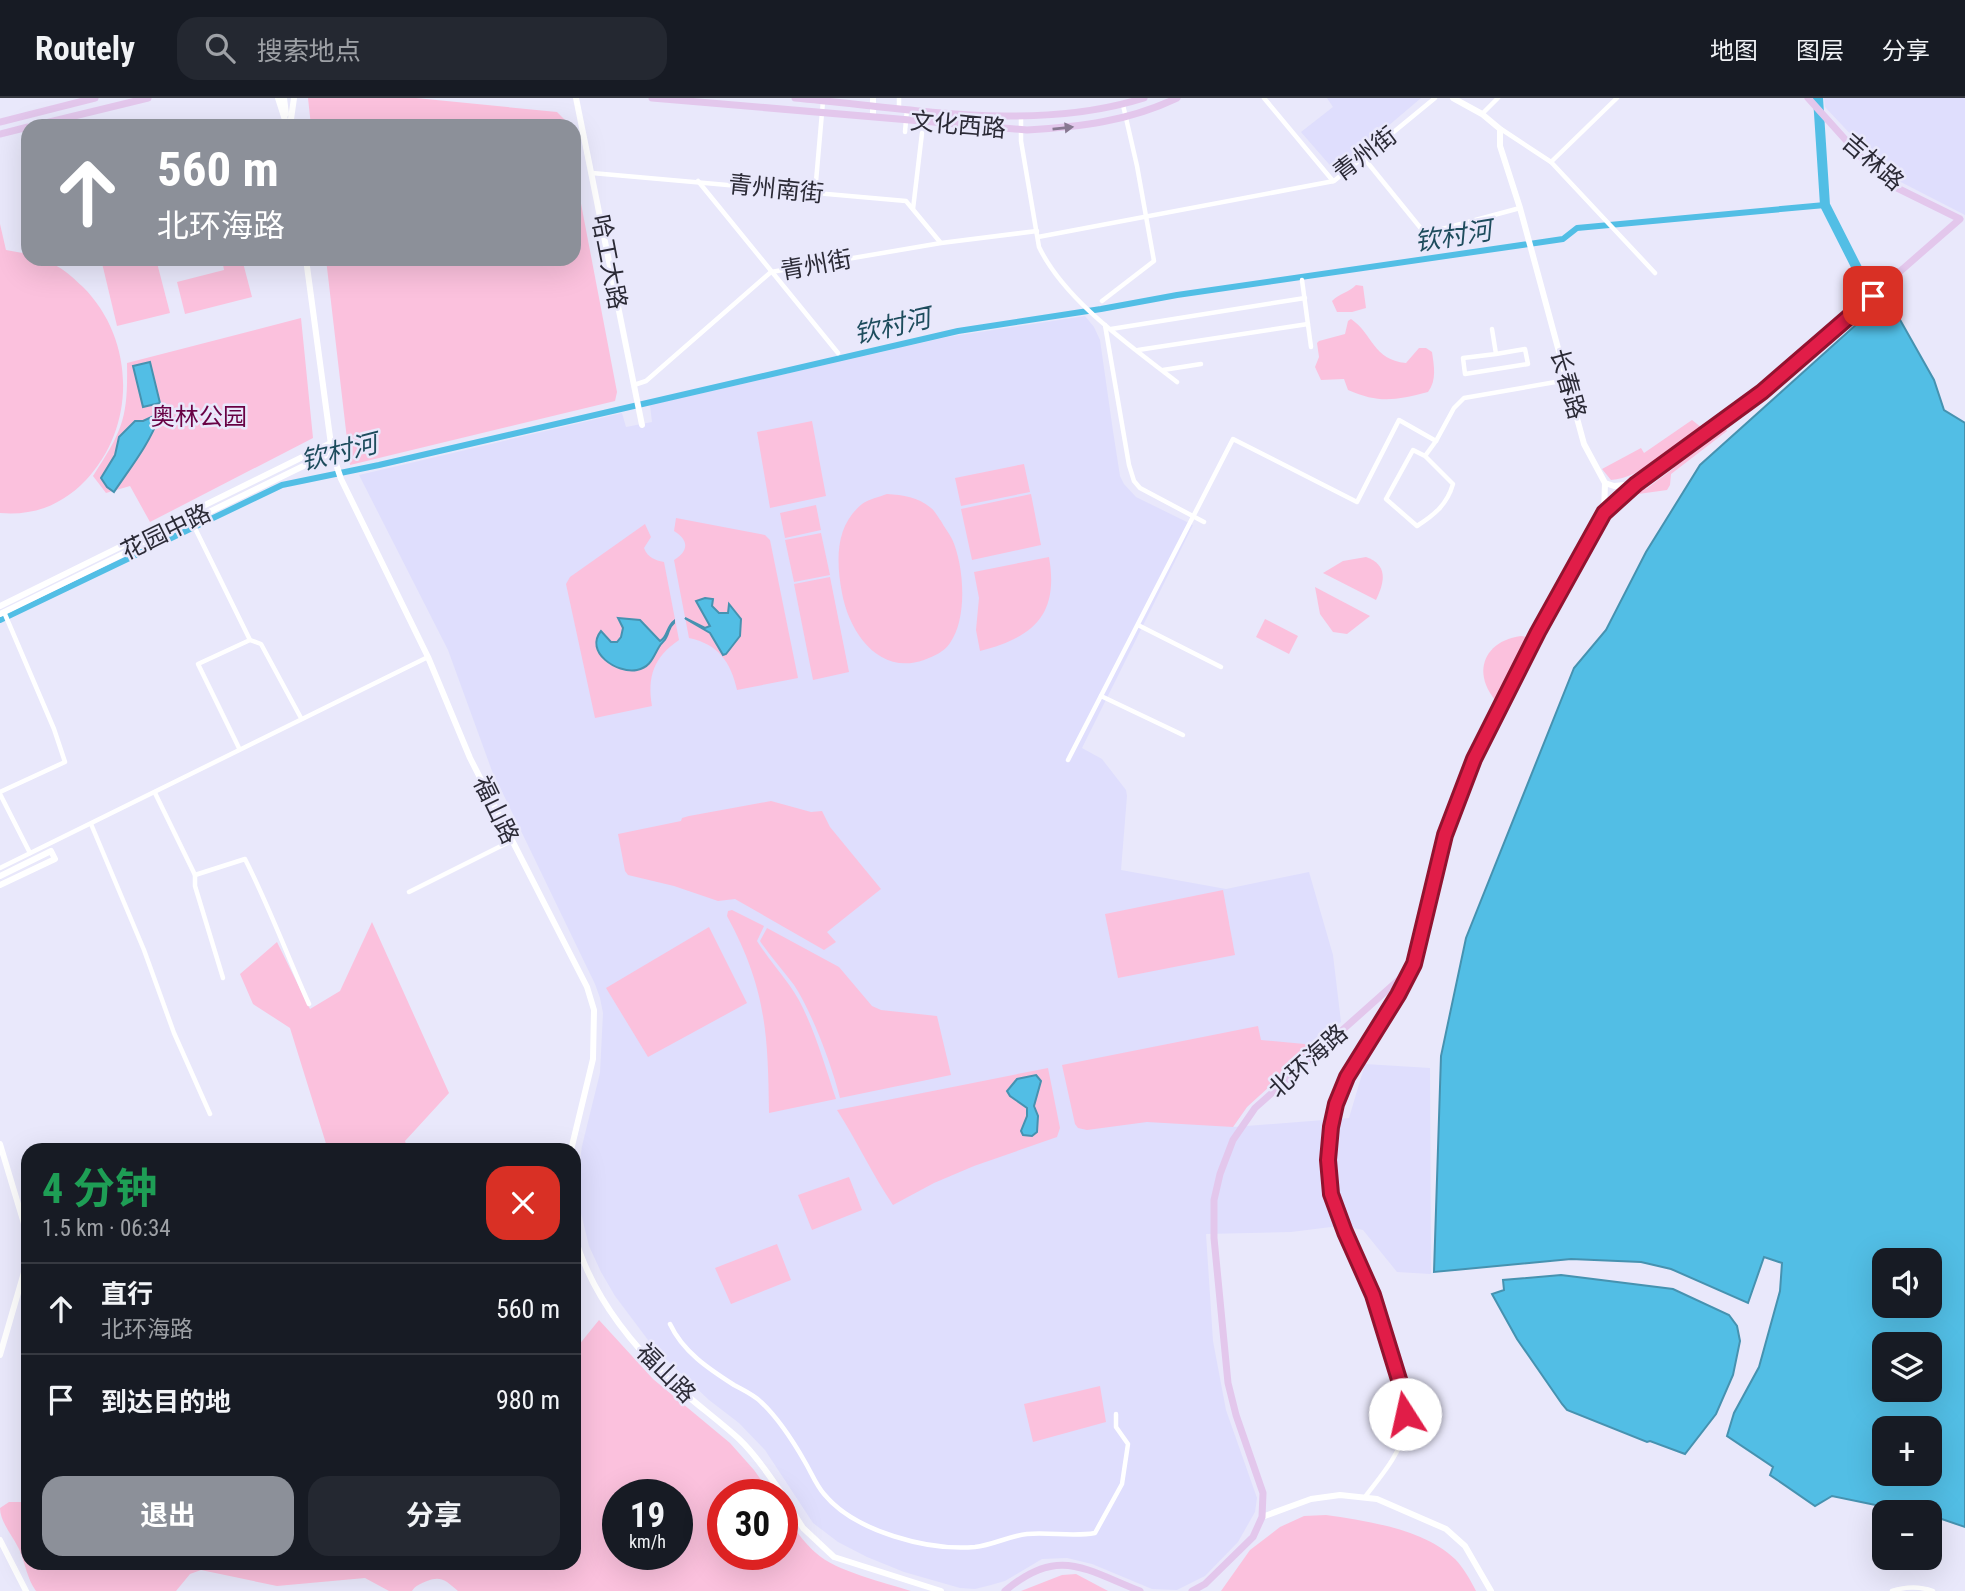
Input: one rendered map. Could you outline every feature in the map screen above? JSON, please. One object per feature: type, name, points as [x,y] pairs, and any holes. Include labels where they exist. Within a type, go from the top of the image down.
[{"type":"main road","points":[[0,122],[95,98]]},
{"type":"main road","points":[[62,119],[148,98]]},
{"type":"main road","points":[[278,98],[286,119]]},
{"type":"main road","points":[[284,98],[287,119]]},
{"type":"main road","points":[[290,119],[294,98]]},
{"type":"main road","name":"哈工大路","points":[[576,98],[580,119]]},
{"type":"main road","name":"文化西路","points":[[652,98],[1020,130],[1064,128],[1126,118],[1177,98]]},
{"type":"main road","name":"文化西路","points":[[795,98],[873,102],[908,109],[1021,117],[1065,114],[1123,105],[1144,98]]},
{"type":"main road","points":[[1453,98],[1482,114],[1500,129],[1500,146],[1520,208]]},
{"type":"main road","name":"吉林路","points":[[1809,101],[1861,157],[1893,186],[1962,220]]},
{"type":"main road","points":[[873,102],[873,117]]},
{"type":"main road","name":"哈工大路","points":[[581,123],[642,425]]},
{"type":"main road","points":[[0,134],[21,129]]},
{"type":"main road","name":"长春路","points":[[1520,208],[1584,444],[1605,483]]},
{"type":"main road","points":[[1946,212],[1950,222],[1946,231]]},
{"type":"main road","points":[[1412,968],[1445,835],[1474,759],[1538,632],[1604,513],[1636,484],[1762,392],[1962,220]]},
{"type":"main road","points":[[307,266],[332,452]]},
{"type":"main road","points":[[2,611],[331,443]]},
{"type":"main road","name":"福山路","points":[[332,452],[341,479],[428,657],[470,758],[587,987],[594,1010],[593,1059],[572,1143]]},
{"type":"main road","name":"花园中路","points":[[2,611],[192,522],[332,452]]},
{"type":"main road","points":[[1604,513],[1605,483],[1614,486],[1636,484]]},
{"type":"main road","points":[[0,876],[51,851],[55,859],[0,885]]},
{"type":"main road","name":"北环海路","points":[[1262,1517],[1263,1493],[1236,1415],[1228,1382],[1214,1238],[1214,1200],[1220,1174],[1233,1140],[1255,1108],[1412,968]]},
{"type":"main road","points":[[0,1144],[21,1214]]},
{"type":"main road","name":"福山路","points":[[581,1258],[596,1291],[622,1327],[664,1376],[741,1441],[770,1479]]},
{"type":"main road","points":[[0,1355],[21,1283]]},
{"type":"main road","points":[[1192,1591],[1205,1584],[1253,1537],[1262,1517],[1311,1499],[1340,1495],[1377,1499],[1446,1529],[1465,1546],[1491,1591]]},
{"type":"main road","name":"福山路","points":[[798,1520],[834,1557],[941,1591]]},
{"type":"main road","points":[[0,1540],[26,1591]]},
{"type":"main road","points":[[1005,1591],[1017,1581],[1050,1565],[1065,1564],[1079,1566],[1140,1591]]},
{"type":"street","points":[[899,98],[899,108]]},
{"type":"street","points":[[1264,98],[1334,181]]},
{"type":"street","name":"青州街","points":[[634,385],[646,381],[771,272],[941,243],[1037,234],[1334,181],[1435,98]]},
{"type":"street","points":[[1482,114],[1498,98]]},
{"type":"street","points":[[1551,162],[1617,98]]},
{"type":"street","points":[[815,193],[823,101]]},
{"type":"street","points":[[1102,301],[1154,261],[1123,105]]},
{"type":"street","points":[[905,132],[908,109]]},
{"type":"street","points":[[1021,117],[1020,130],[1039,247],[1047,262],[1094,315],[1177,382]]},
{"type":"street","points":[[1500,129],[1551,162],[1656,273]]},
{"type":"street","points":[[922,133],[913,209],[941,243]]},
{"type":"street","points":[[1363,157],[1423,231],[1431,232],[1520,208]]},
{"type":"street","name":"青州南街","points":[[591,173],[906,201],[913,209]]},
{"type":"street","points":[[698,181],[838,353]]},
{"type":"street","points":[[1302,280],[1311,347]]},
{"type":"street","points":[[1110,329],[1305,298]]},
{"type":"street","points":[[1105,324],[1134,481],[1149,495],[1204,522]]},
{"type":"street","points":[[1137,350],[1308,324]]},
{"type":"street","points":[[1492,329],[1496,354]]},
{"type":"street","points":[[1525,349],[1528,364],[1465,374],[1463,358],[1496,354],[1525,349]]},
{"type":"street","points":[[1162,370],[1201,363]]},
{"type":"street","points":[[1425,456],[1454,408],[1464,398],[1567,380]]},
{"type":"street","points":[[1068,760],[1233,439],[1357,502],[1399,421],[1436,441]]},
{"type":"street","points":[[1413,450],[1425,456],[1453,484],[1449,498],[1434,515],[1417,526],[1386,499],[1413,450]]},
{"type":"street","points":[[192,522],[250,640],[261,644],[301,718]]},
{"type":"street","points":[[2,611],[54,729],[65,762],[0,793],[30,853]]},
{"type":"street","points":[[1138,625],[1221,667]]},
{"type":"street","points":[[239,748],[198,664],[250,640]]},
{"type":"street","points":[[0,868],[428,657]]},
{"type":"street","points":[[1101,696],[1183,736]]},
{"type":"street","points":[[155,793],[195,875],[195,886],[223,978]]},
{"type":"street","points":[[91,824],[161,993],[160,997],[174,1033],[210,1114]]},
{"type":"street","points":[[409,892],[511,841]]},
{"type":"street","points":[[195,875],[245,859],[271,912],[309,1004]]},
{"type":"street","points":[[1365,1497],[1393,1458],[1405,1430],[1405,1399],[1373,1295],[1341,1224],[1331,1194],[1328,1160],[1336,1104],[1347,1077],[1412,968]]},
{"type":"street","points":[[670,1324],[675,1335],[697,1360],[759,1399],[798,1449],[823,1494],[838,1508],[866,1525],[919,1545],[978,1547],[1018,1535],[1056,1533],[1079,1536],[1096,1533],[1122,1484],[1128,1444],[1116,1427],[1116,1413]]},
{"type":"street","points":[[1892,1591],[1921,1587],[1933,1591]]},
{"type":"shaded area","points":[[1327,98],[1421,98],[1335,171],[1301,132],[1333,107]]},
{"type":"shaded area","points":[[1824,98],[1965,98],[1965,215],[1891,177],[1825,107]]},
{"type":"shaded area","points":[[1085,316],[1100,340],[1120,476],[1124,484],[1136,497],[1193,525],[1082,748],[1102,759],[1126,790],[1121,870],[1226,889],[1309,872],[1333,955],[1341,1022],[1266,1087],[1233,1127],[1349,1118],[1365,1064],[1430,1068],[1431,1274],[1397,1272],[1363,1230],[1349,1227],[1291,1232],[1206,1234],[1213,1341],[1226,1410],[1257,1498],[1255,1512],[1238,1542],[1205,1576],[1177,1590],[1152,1589],[1092,1564],[1067,1558],[1042,1559],[1005,1581],[975,1589],[960,1588],[904,1572],[838,1542],[813,1523],[798,1500],[798,1479],[784,1479],[765,1450],[739,1423],[709,1400],[654,1348],[615,1296],[589,1246],[581,1213],[581,1154],[600,1073],[603,1013],[600,998],[492,771],[448,650],[359,475],[622,413],[626,427],[652,422],[650,405],[947,337]]},
{"type":"green space","points":[[308,98],[416,98],[557,112],[564,119],[310,119]]},
{"type":"green space","points":[[581,204],[617,392],[615,401],[350,465],[327,266],[581,266]]},
{"type":"green space","points":[[0,224],[6,250],[21,253],[21,266],[58,267],[83,287],[100,308],[113,331],[123,383],[121,409],[114,434],[103,458],[86,480],[67,496],[47,507],[24,513],[0,513]]},
{"type":"green space","points":[[103,266],[158,266],[170,313],[117,326]]},
{"type":"green space","points":[[223,266],[244,266],[252,297],[185,314],[177,282],[224,270]]},
{"type":"green space","points":[[1356,285],[1363,286],[1366,308],[1337,312],[1332,301]]},
{"type":"green space","name":"奥林公园","points":[[301,318],[313,438],[150,522],[130,486],[106,493],[93,476],[122,423],[127,363]]},
{"type":"green space","points":[[1351,319],[1380,352],[1395,361],[1406,363],[1419,348],[1432,352],[1434,378],[1428,392],[1397,399],[1379,399],[1348,390],[1344,379],[1321,380],[1315,367],[1319,357],[1317,343],[1345,334]]},
{"type":"green space","points":[[1692,420],[1702,428],[1646,467],[1611,480],[1602,469],[1641,448],[1644,453]]},
{"type":"green space","points":[[812,421],[826,496],[770,508],[757,432]]},
{"type":"green space","points":[[1724,426],[1727,431],[1671,474],[1667,490],[1630,494],[1643,486],[1646,489],[1674,468],[1672,463]]},
{"type":"green space","points":[[1024,464],[1030,492],[961,506],[955,478]]},
{"type":"green space","points":[[887,494],[916,499],[934,511],[952,539],[961,577],[960,620],[950,643],[935,655],[908,663],[893,662],[880,656],[859,636],[846,608],[840,581],[840,545],[847,523],[862,504]]},
{"type":"green space","points":[[1031,494],[1041,545],[972,560],[961,509]]},
{"type":"green space","points":[[816,505],[821,530],[785,538],[780,513]]},
{"type":"green space","points":[[676,518],[765,535],[770,540],[798,678],[737,690],[731,671],[722,656],[708,645],[689,638],[674,560],[685,549],[685,542],[674,531]]},
{"type":"green space","points":[[645,524],[651,537],[644,548],[652,558],[664,562],[679,640],[670,646],[654,668],[651,685],[652,706],[595,718],[566,584],[570,577]]},
{"type":"green space","points":[[821,533],[830,575],[794,582],[785,540]]},
{"type":"green space","points":[[1049,557],[1050,594],[1046,609],[1038,620],[1015,639],[980,651],[976,630],[979,598],[974,572]]},
{"type":"green space","points":[[1366,557],[1378,564],[1383,574],[1376,600],[1323,573],[1343,561]]},
{"type":"green space","points":[[830,577],[849,672],[813,680],[794,584]]},
{"type":"green space","points":[[1315,587],[1370,616],[1347,634],[1333,632],[1320,614]]},
{"type":"green space","points":[[1265,619],[1298,636],[1289,654],[1256,637]]},
{"type":"green space","points":[[1521,636],[1527,637],[1495,700],[1484,679],[1486,659],[1498,644]]},
{"type":"green space","points":[[771,801],[811,812],[822,811],[830,827],[881,889],[827,932],[836,942],[824,950],[735,899],[718,901],[674,886],[628,875],[625,871],[618,834],[681,821],[689,816]]},
{"type":"green space","points":[[1223,890],[1235,955],[1118,978],[1105,914]]},
{"type":"green space","points":[[732,910],[764,926],[757,941],[804,1010],[836,1099],[769,1113],[768,1059],[762,1012],[750,966],[727,916],[728,911]]},
{"type":"green space","points":[[372,922],[449,1093],[406,1143],[326,1143],[290,1028],[253,1004],[240,974],[277,942],[310,1009],[340,991]]},
{"type":"green space","points":[[709,927],[747,1003],[648,1057],[606,988]]},
{"type":"green space","points":[[767,928],[839,967],[872,1006],[881,1010],[937,1016],[951,1075],[840,1098],[827,1055],[808,1010],[794,985],[760,941]]},
{"type":"green space","points":[[1258,1026],[1261,1040],[1315,1045],[1247,1107],[1233,1127],[1147,1122],[1087,1130],[1078,1128],[1075,1124],[1062,1065]]},
{"type":"green space","points":[[1048,1068],[1060,1128],[1057,1137],[974,1166],[893,1205],[837,1110]]},
{"type":"green space","points":[[849,1177],[862,1210],[812,1230],[798,1195]]},
{"type":"green space","points":[[777,1244],[791,1280],[731,1304],[715,1268]]},
{"type":"green space","points":[[599,1320],[653,1379],[730,1443],[760,1479],[707,1479],[707,1570],[798,1570],[798,1533],[816,1553],[835,1565],[911,1591],[458,1591],[444,1580],[432,1579],[412,1591],[389,1591],[365,1578],[277,1586],[201,1570],[581,1570],[581,1342]]},
{"type":"green space","points":[[1100,1386],[1106,1422],[1033,1442],[1024,1404]]},
{"type":"green space","points":[[9,1502],[21,1502],[21,1555],[4,1524],[0,1508]]},
{"type":"green space","points":[[1326,1515],[1394,1528],[1428,1540],[1455,1559],[1476,1591],[1221,1591],[1250,1550],[1280,1527],[1304,1516]]},
{"type":"green space","points":[[26,1570],[201,1570],[190,1574],[176,1591],[36,1591]]},
{"type":"green space","points":[[1076,1574],[1108,1591],[1021,1591],[1062,1575]]},
{"type":"water","points":[[1873,279],[1890,302],[1934,380],[1944,410],[1965,423],[1965,1527],[1942,1519],[1942,1500],[1872,1500],[1872,1504],[1832,1496],[1815,1506],[1770,1475],[1773,1467],[1727,1436],[1734,1413],[1759,1367],[1780,1291],[1782,1263],[1764,1257],[1748,1303],[1671,1269],[1641,1262],[1571,1259],[1434,1272],[1441,1056],[1466,938],[1574,668],[1606,630],[1646,552],[1700,465],[1869,313],[1853,289]]},
{"type":"water","points":[[150,362],[160,403],[143,407],[133,366]]},
{"type":"water","points":[[156,415],[159,417],[150,437],[114,492],[101,478],[115,455],[119,437],[135,421],[143,421]]},
{"type":"water","points":[[713,599],[712,606],[719,613],[728,613],[729,604],[741,619],[740,636],[726,654],[723,655],[710,633],[685,618],[705,628],[710,626],[696,601]]},
{"type":"water","points":[[618,618],[640,620],[660,641],[674,621],[649,664],[642,669],[621,669],[600,654],[597,639],[601,631],[611,642],[617,642],[621,637],[623,628]]},
{"type":"water","points":[[1036,1075],[1041,1081],[1034,1106],[1038,1116],[1037,1132],[1032,1136],[1023,1135],[1021,1131],[1027,1108],[1007,1091],[1017,1079]]},
{"type":"water","points":[[1561,1275],[1673,1289],[1729,1315],[1737,1326],[1740,1341],[1733,1375],[1716,1414],[1685,1454],[1567,1410],[1562,1404],[1517,1339],[1492,1294],[1504,1290],[1503,1280]]},
{"type":"waterway","points":[[1818,98],[1825,205],[1865,284]]},
{"type":"waterway","name":"钦村河","points":[[0,620],[282,485],[958,331],[1177,295],[1563,239],[1577,228],[1825,205]]},
{"type":"route","points":[[1405,1414],[1405,1399],[1373,1295],[1331,1194],[1328,1160],[1331,1127],[1336,1104],[1347,1077],[1414,964],[1445,835],[1474,759],[1538,632],[1604,513],[1636,484],[1762,392],[1873,296]]}]
